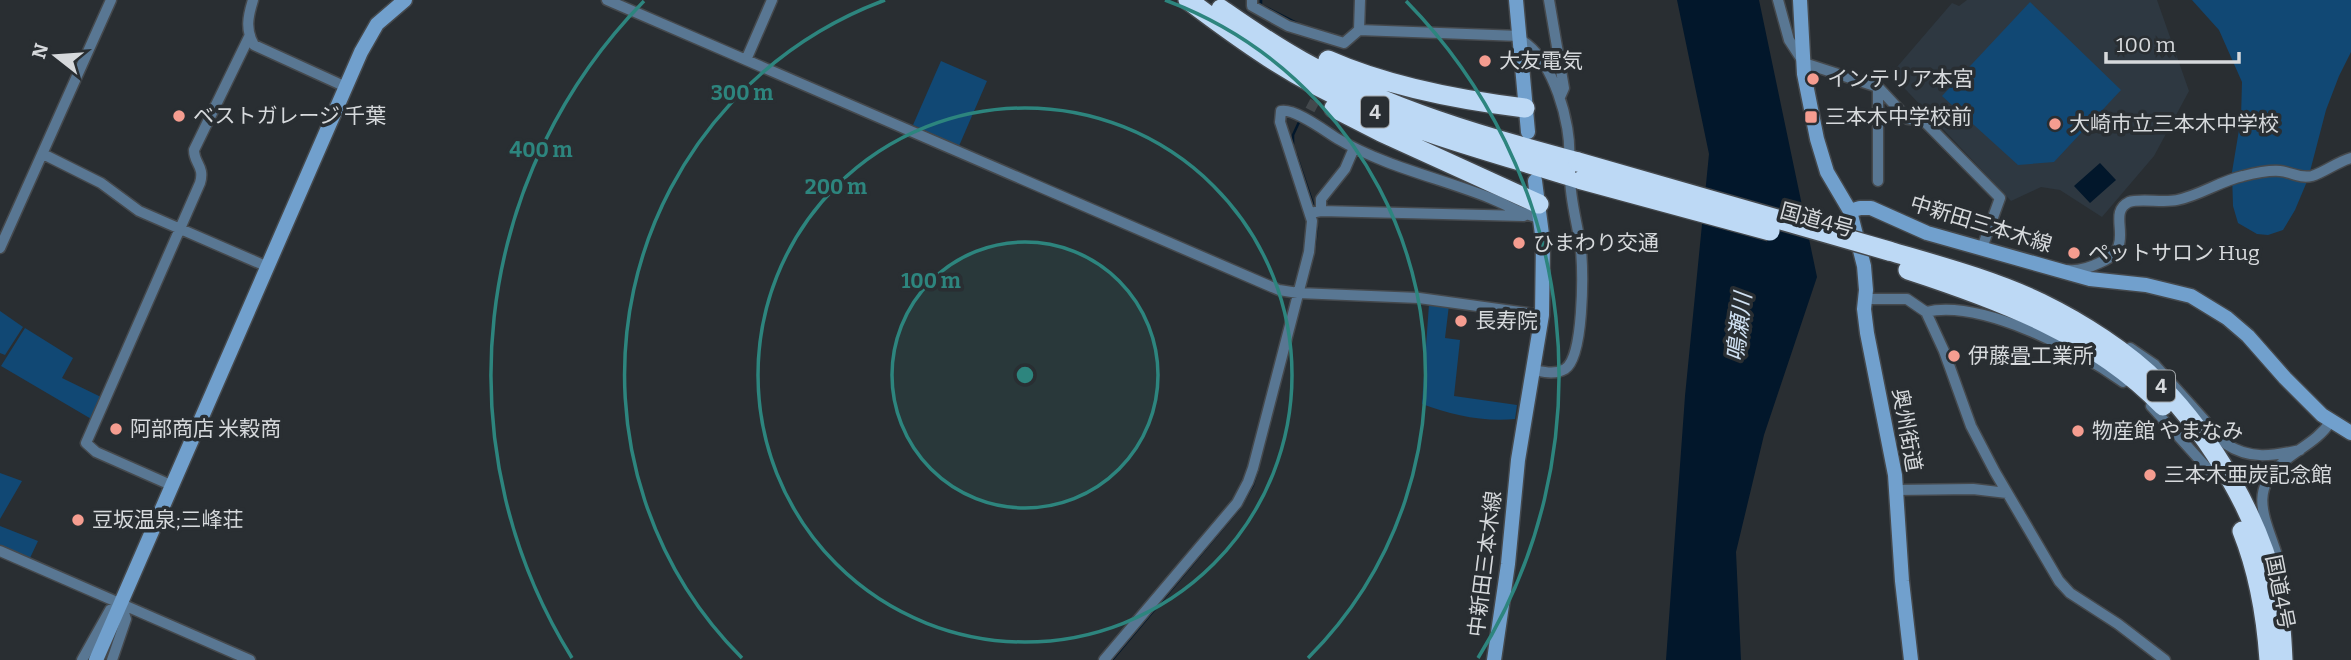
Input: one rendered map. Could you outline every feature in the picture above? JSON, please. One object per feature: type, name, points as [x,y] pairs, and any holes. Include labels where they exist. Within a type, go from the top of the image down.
[{"type":"highway","name":"国道4号","points":[[1189,0],[1241,39],[1295,74],[1353,104],[1410,127],[1575,169],[2014,291],[2059,313],[2133,361],[2159,384],[2209,447],[2246,509],[2263,550],[2281,616],[2283,660]]},
{"type":"highway","points":[[1189,0],[1238,45],[1334,107],[1535,213]]},
{"type":"highway","name":"国道4号","points":[[1209,0],[1303,62],[1367,92],[1575,169]]},
{"type":"highway","points":[[1234,18],[1351,71],[1489,104],[1525,108]]},
{"type":"highway","name":"国道4号","points":[[1888,257],[1984,295],[2049,325],[2100,355],[2155,397],[2195,442],[2217,479],[2248,545],[2266,625],[2269,660]]},
{"type":"main road","points":[[1516,0],[1528,132]]},
{"type":"main road","points":[[1800,0],[1809,103],[1826,172],[1850,211]]},
{"type":"main road","points":[[96,660],[368,36],[401,1]]},
{"type":"main road","name":"中新田三本木線","points":[[1494,660],[1508,564],[1518,460],[1542,315],[1543,242],[1535,213],[1535,181]]},
{"type":"main road","name":"中新田三本木線","points":[[1850,211],[1871,208],[1927,233],[2056,270],[2090,279],[2170,289],[2191,296],[2209,305],[2248,336],[2303,397],[2331,421],[2351,433]]},
{"type":"main road","name":"奥州街道","points":[[1850,211],[1864,266],[1867,333],[1883,408],[1896,490],[1902,582],[1911,660]]},
{"type":"street","points":[[0,248],[111,0]]},
{"type":"street","points":[[253,0],[247,25],[254,45],[346,87]]},
{"type":"street","points":[[607,0],[1279,290],[1419,298],[1542,315]]},
{"type":"street","points":[[746,60],[772,0]]},
{"type":"street","points":[[1252,0],[1252,6],[1288,26],[1344,43]]},
{"type":"street","points":[[1359,30],[1360,0]]},
{"type":"street","points":[[1549,0],[1564,88],[1560,97]]},
{"type":"street","points":[[1778,0],[1788,40],[1804,64],[1878,87],[1908,119],[1923,120],[2000,198],[1982,248]]},
{"type":"street","points":[[1338,57],[1344,43],[1359,30],[1520,38],[1531,46],[1543,64],[1560,97],[1575,169],[1572,202],[1581,250],[1578,349],[1569,366],[1563,371],[1552,373],[1534,370]]},
{"type":"street","points":[[173,486],[96,452],[86,443],[181,229],[202,175],[194,150],[249,37]]},
{"type":"street","points":[[1878,87],[1878,181]]},
{"type":"street","points":[[1315,212],[1286,143],[1281,111],[1308,114],[1354,148],[1393,165],[1535,213]]},
{"type":"street","points":[[1104,660],[1242,495],[1253,468],[1302,293],[1315,212],[1321,199],[1345,169],[1354,148]]},
{"type":"street","points":[[43,154],[102,183],[139,211],[268,267]]},
{"type":"street","points":[[2056,270],[2077,271],[2113,256],[2120,243],[2121,212],[2124,206],[2132,201],[2177,200],[2233,179],[2261,172],[2278,171],[2313,176],[2333,164],[2351,158]]},
{"type":"street","points":[[1315,212],[1518,217],[1535,213]]},
{"type":"street","points":[[1865,299],[1907,299],[1926,312],[1944,351],[1971,426],[2059,581],[2076,597],[2118,624],[2165,660]]},
{"type":"street","points":[[1926,312],[1949,309],[1983,315],[2022,328],[2088,360],[2120,380],[2159,414],[2217,479]]},
{"type":"street","points":[[2059,313],[2091,324],[2155,365],[2226,444],[2235,450],[2267,457],[2300,450]]},
{"type":"street","points":[[2281,616],[2284,596],[2282,576],[2262,517],[2263,494],[2273,471],[2317,439],[2331,421]]},
{"type":"street","points":[[1896,490],[1973,489],[2007,493]]},
{"type":"street","points":[[0,551],[250,660]]},
{"type":"street","points":[[82,660],[110,610],[121,604]]},
{"type":"street","points":[[112,660],[127,619],[121,604]]},
{"type":"shaded area","name":"大崎市立三本木中学校","points":[[1967,0],[2157,0],[2189,91],[2154,156],[2102,217],[2060,190],[2041,187],[2011,201],[1891,74],[1952,3],[1959,6]]},
{"type":"shaded area","points":[[2192,0],[2351,0],[2351,52],[2326,110],[2308,179],[2283,230],[2268,235],[2257,234],[2238,223],[2233,206],[2232,172],[2241,118],[2242,82],[2219,30]]},
{"type":"shaded area","points":[[2030,2],[2121,90],[2054,162],[2018,165],[1942,96]]},
{"type":"shaded area","points":[[941,61],[987,81],[959,146],[913,125]]},
{"type":"shaded area","points":[[1429,304],[1449,305],[1445,338],[1460,340],[1454,396],[1517,405],[1515,419],[1467,417],[1422,404]]},
{"type":"shaded area","points":[[0,311],[23,327],[5,355],[0,353]]},
{"type":"shaded area","points":[[25,328],[73,358],[62,378],[103,398],[93,420],[1,366]]},
{"type":"shaded area","points":[[0,473],[22,481],[0,519]]},
{"type":"shaded area","points":[[0,526],[38,541],[30,558],[0,545]]},
{"type":"water","name":"鳴瀬川","points":[[1677,0],[1759,0],[1817,277],[1764,435],[1736,552],[1741,660],[1666,660],[1685,396],[1709,154]]},
{"type":"water","points":[[2100,163],[2116,180],[2090,203],[2074,186]]},
{"type":"waterway","points":[[1261,0],[1261,5],[1297,23]]},
{"type":"waterway","points":[[1293,144],[1293,135],[1300,120]]},
{"type":"waterway","points":[[1296,154],[1314,207]]},
{"type":"waterway","points":[[1315,214],[1315,245]]},
{"type":"waterway","points":[[1112,660],[1239,509],[1253,485],[1258,469]]},
{"type":"tunnel","points":[[1310,110],[1324,84]]},
{"type":"place","name":"大友電気","points":[[1485,61]]},
{"type":"place","name":"インテリア本宮","points":[[1813,79]]},
{"type":"place","name":"ベストガレージ 千葉","points":[[179,116]]},
{"type":"place","name":"三本木中学校前","points":[[1811,117]]},
{"type":"place","name":"大崎市立三本木中学校","points":[[2055,124]]},
{"type":"place","name":"ひまわり交通","points":[[1519,243]]},
{"type":"place","name":"ペットサロン Hug","points":[[2074,253]]},
{"type":"place","name":"長寿院","points":[[1461,321]]},
{"type":"place","name":"伊藤畳工業所","points":[[1954,356]]},
{"type":"place","name":"阿部商店 米穀商","points":[[116,429]]},
{"type":"place","name":"物産館 やまなみ","points":[[2078,431]]},
{"type":"place","name":"三本木亜炭記念館","points":[[2150,475]]},
{"type":"place","name":"豆坂温泉;三峰荘","points":[[78,520]]}]
